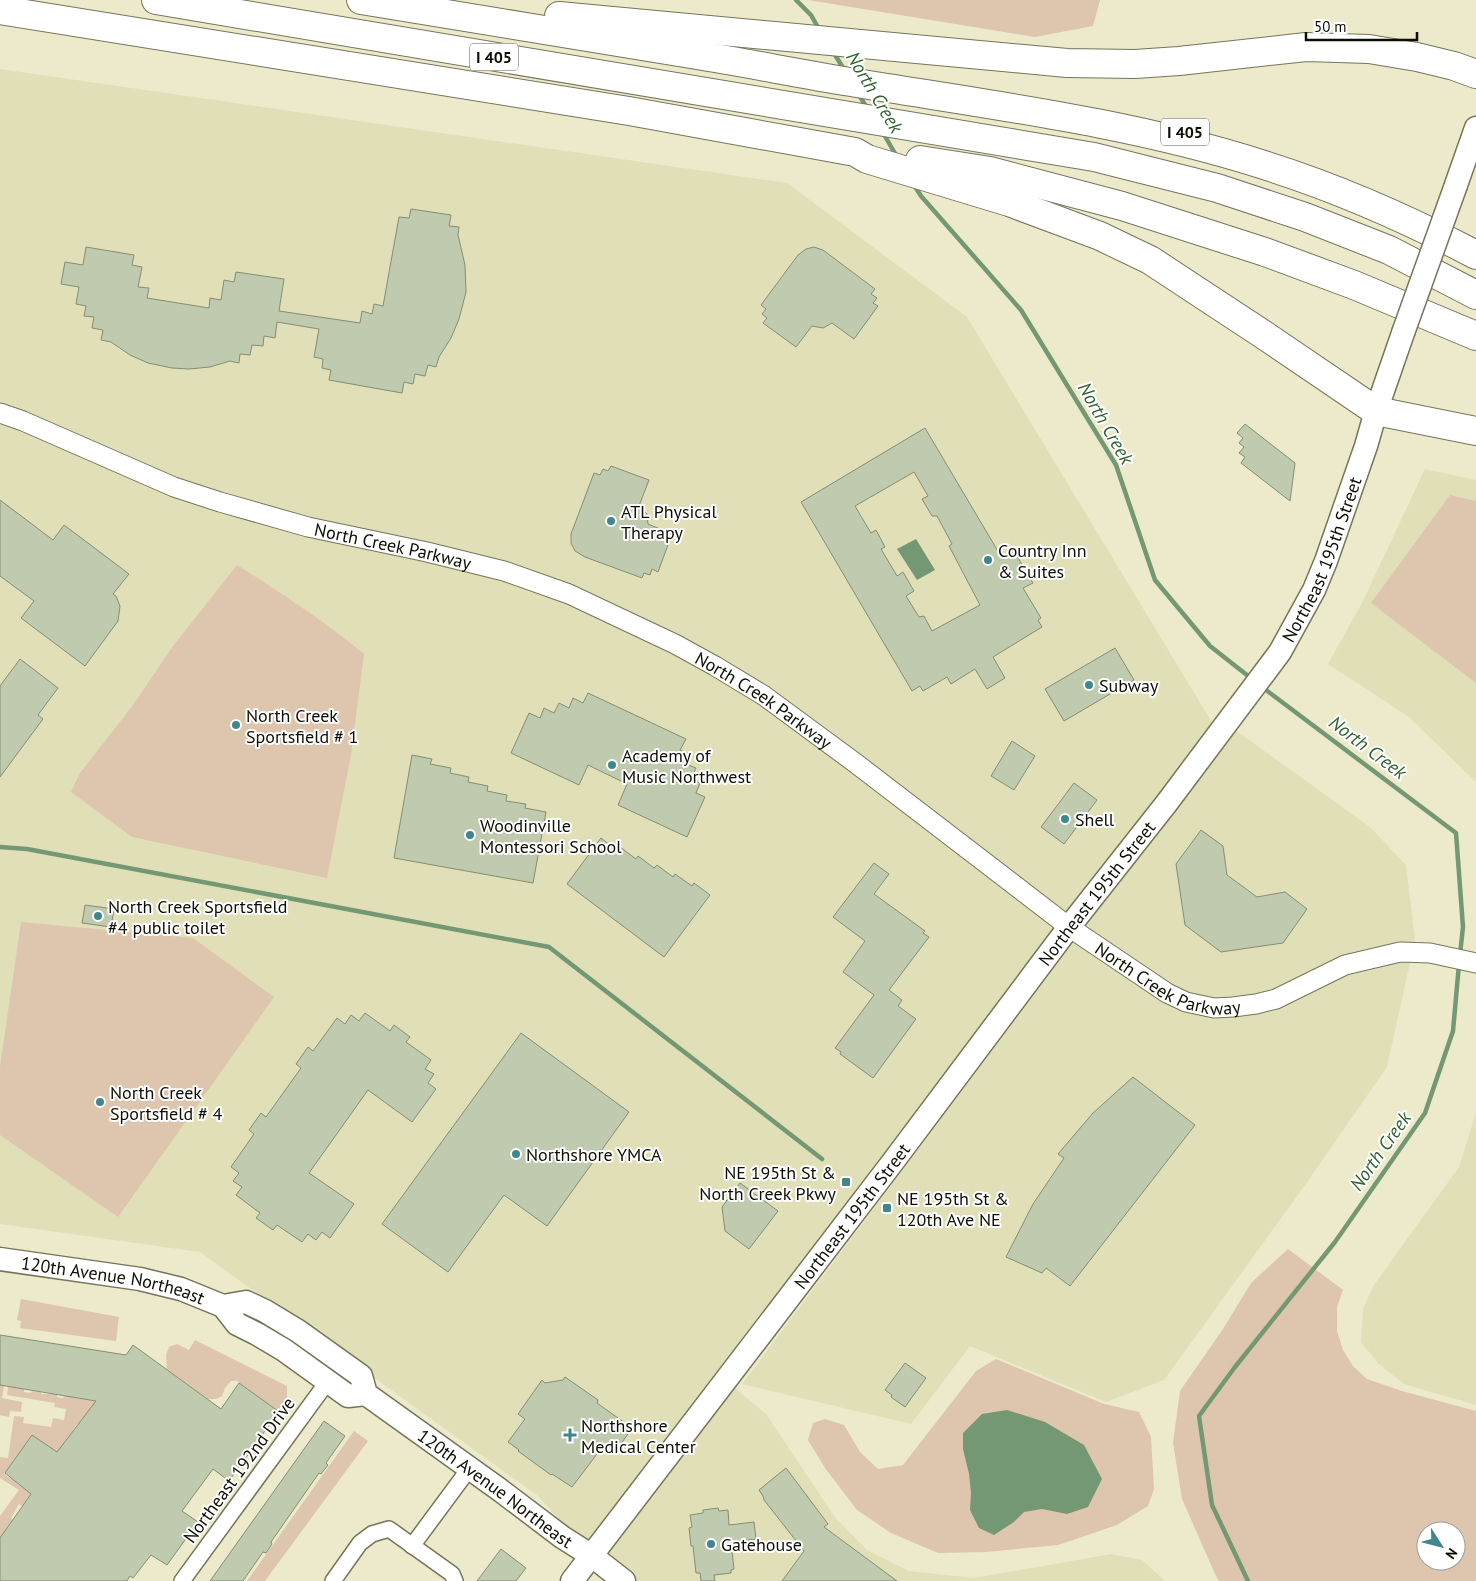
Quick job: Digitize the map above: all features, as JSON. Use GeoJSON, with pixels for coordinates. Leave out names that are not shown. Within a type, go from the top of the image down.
{"type":"FeatureCollection","features":[{"type":"Feature","properties":{"kind":"highway","name":"I 405"},"geometry":{"type":"LineString","coordinates":[[156,0],[908,120],[1094,157],[1217,188],[1305,217],[1389,250],[1476,295]]}},
{"type":"Feature","properties":{"kind":"highway","name":"I 405"},"geometry":{"type":"LineString","coordinates":[[221,0],[646,71],[805,95],[834,108]]}},
{"type":"Feature","properties":{"kind":"highway","name":"I 405"},"geometry":{"type":"LineString","coordinates":[[361,0],[1140,120],[1248,149],[1312,169],[1385,198],[1476,243]]}},
{"type":"Feature","properties":{"kind":"highway","name":"I 405"},"geometry":{"type":"LineString","coordinates":[[442,0],[807,68]]}},
{"type":"Feature","properties":{"kind":"highway"},"geometry":{"type":"LineString","coordinates":[[0,10],[629,111],[861,153],[990,171],[1122,206],[1265,252],[1354,285],[1476,336]]}},
{"type":"Feature","properties":{"kind":"highway"},"geometry":{"type":"LineString","coordinates":[[500,11],[1067,63],[1135,64],[1306,47],[1368,49],[1454,66],[1476,74]]}},
{"type":"Feature","properties":{"kind":"highway","name":"I 405"},"geometry":{"type":"LineString","coordinates":[[884,81],[1101,124],[1192,145],[1263,165],[1330,189],[1401,218],[1476,255]]}},
{"type":"Feature","properties":{"kind":"highway","name":"I 405"},"geometry":{"type":"LineString","coordinates":[[908,120],[1000,129],[1162,161],[1217,176],[1296,200],[1357,224],[1400,242],[1476,280]]}},
{"type":"Feature","properties":{"kind":"highway"},"geometry":{"type":"LineString","coordinates":[[861,153],[1009,202],[1100,236],[1150,260],[1376,411],[1476,431]]}},
{"type":"Feature","properties":{"kind":"main road","name":"Northeast 195th Street"},"geometry":{"type":"LineString","coordinates":[[572,1581],[1280,652],[1314,590],[1326,561],[1403,333],[1476,128]]}},
{"type":"Feature","properties":{"kind":"main road","name":"120th Avenue Northeast"},"geometry":{"type":"LineString","coordinates":[[0,1259],[140,1279],[181,1289],[223,1306],[237,1324],[284,1350],[348,1396],[366,1394]]}},
{"type":"Feature","properties":{"kind":"main road","name":"120th Avenue Northeast"},"geometry":{"type":"LineString","coordinates":[[223,1306],[246,1302],[298,1331],[361,1376],[366,1394],[624,1581]]}},
{"type":"Feature","properties":{"kind":"street","name":"North Creek Parkway"},"geometry":{"type":"LineString","coordinates":[[0,413],[23,421],[174,487],[308,527],[427,552],[504,571],[569,594],[626,620],[715,666],[763,696],[858,765],[1069,927],[1166,993],[1186,1002],[1214,1008],[1233,1007],[1276,999],[1345,965],[1400,952],[1430,953],[1476,963]]}},
{"type":"Feature","properties":{"kind":"street","name":"Northeast 192nd Drive"},"geometry":{"type":"LineString","coordinates":[[182,1581],[328,1381]]}},
{"type":"Feature","properties":{"kind":"street"},"geometry":{"type":"LineString","coordinates":[[412,1546],[469,1468]]}},
{"type":"Feature","properties":{"kind":"street"},"geometry":{"type":"LineString","coordinates":[[333,1581],[360,1543],[372,1534],[389,1529],[452,1574],[455,1581]]}},
{"type":"Feature","properties":{"kind":"shaded area"},"geometry":{"type":"Polygon","coordinates":[[[808,0],[1100,0],[1093,26],[1035,37],[808,0]]]}},
{"type":"Feature","properties":{"kind":"shaded area"},"geometry":{"type":"Polygon","coordinates":[[[0,69],[787,183],[967,317],[1219,734],[725,1380],[766,1414],[834,1516],[867,1550],[909,1571],[974,1578],[1111,1554],[1142,1560],[1165,1581],[626,1581],[592,1556],[538,1496],[200,1252],[0,1224],[0,69]]]}},
{"type":"Feature","properties":{"kind":"shaded area"},"geometry":{"type":"Polygon","coordinates":[[[1425,469],[1476,480],[1476,782],[1409,717],[1328,664],[1362,603],[1425,469]]]}},
{"type":"Feature","properties":{"kind":"shaded area"},"geometry":{"type":"Polygon","coordinates":[[[1450,495],[1476,501],[1476,683],[1371,603],[1450,495]]]}},
{"type":"Feature","properties":{"kind":"shaded area"},"geometry":{"type":"Polygon","coordinates":[[[916,539],[935,570],[917,580],[897,549],[916,539]]]}},
{"type":"Feature","properties":{"kind":"shaded area","name":"North Creek Sportsfield # 1"},"geometry":{"type":"Polygon","coordinates":[[[237,565],[318,619],[364,654],[351,755],[327,878],[132,837],[71,792],[80,773],[133,705],[173,646],[237,565]]]}},
{"type":"Feature","properties":{"kind":"shaded area"},"geometry":{"type":"Polygon","coordinates":[[[1234,729],[1370,827],[1406,865],[1415,940],[1387,1067],[1303,1188],[1164,1380],[1106,1402],[970,1346],[911,1424],[742,1384],[1234,729]]]}},
{"type":"Feature","properties":{"kind":"shaded area","name":"North Creek Sportsfield # 4"},"geometry":{"type":"Polygon","coordinates":[[[21,922],[193,938],[274,997],[118,1217],[0,1135],[0,1067],[21,922]]]}},
{"type":"Feature","properties":{"kind":"shaded area"},"geometry":{"type":"Polygon","coordinates":[[[1476,1113],[1476,1405],[1404,1384],[1379,1364],[1361,1342],[1363,1309],[1374,1285],[1459,1167],[1476,1113]]]}},
{"type":"Feature","properties":{"kind":"shaded area"},"geometry":{"type":"Polygon","coordinates":[[[1288,1249],[1343,1290],[1337,1307],[1337,1331],[1343,1350],[1353,1366],[1367,1379],[1402,1391],[1476,1411],[1476,1581],[1219,1581],[1182,1499],[1173,1443],[1180,1391],[1223,1329],[1251,1283],[1288,1249]]]}},
{"type":"Feature","properties":{"kind":"shaded area"},"geometry":{"type":"Polygon","coordinates":[[[21,1299],[119,1317],[116,1341],[20,1328],[21,1321],[17,1320],[21,1299]]]}},
{"type":"Feature","properties":{"kind":"shaded area"},"geometry":{"type":"Polygon","coordinates":[[[195,1340],[287,1386],[287,1398],[278,1411],[237,1381],[231,1381],[225,1388],[222,1396],[216,1399],[208,1399],[167,1369],[166,1355],[169,1347],[177,1344],[189,1350],[195,1340]]]}},
{"type":"Feature","properties":{"kind":"shaded area"},"geometry":{"type":"Polygon","coordinates":[[[996,1359],[1104,1404],[1139,1412],[1151,1437],[1154,1489],[1148,1506],[1117,1525],[1058,1545],[986,1552],[938,1553],[891,1533],[857,1510],[825,1468],[808,1440],[813,1423],[825,1419],[844,1425],[860,1452],[878,1469],[903,1465],[976,1371],[996,1359]]]}},
{"type":"Feature","properties":{"kind":"shaded area"},"geometry":{"type":"Polygon","coordinates":[[[0,1385],[4,1386],[2,1398],[22,1402],[21,1412],[10,1411],[9,1417],[0,1415],[0,1385]]]}},
{"type":"Feature","properties":{"kind":"shaded area"},"geometry":{"type":"Polygon","coordinates":[[[8,1386],[24,1389],[24,1392],[57,1394],[57,1397],[63,1398],[64,1396],[104,1393],[90,1412],[88,1411],[81,1427],[77,1424],[65,1441],[68,1443],[63,1456],[32,1435],[4,1474],[11,1479],[14,1476],[20,1480],[18,1484],[23,1488],[32,1488],[31,1502],[27,1499],[22,1506],[19,1504],[11,1518],[13,1520],[9,1525],[11,1528],[0,1538],[0,1516],[19,1490],[0,1478],[0,1457],[8,1458],[14,1416],[24,1417],[23,1423],[51,1427],[53,1418],[64,1420],[66,1409],[54,1407],[55,1403],[7,1395],[8,1386]]]}},
{"type":"Feature","properties":{"kind":"shaded area"},"geometry":{"type":"Polygon","coordinates":[[[1007,1410],[1045,1422],[1084,1445],[1102,1479],[1088,1507],[1067,1514],[1042,1509],[1024,1512],[1014,1522],[994,1535],[979,1528],[970,1510],[971,1493],[963,1449],[963,1433],[982,1414],[1007,1410]]]}},
{"type":"Feature","properties":{"kind":"shaded area"},"geometry":{"type":"Polygon","coordinates":[[[354,1431],[368,1441],[265,1581],[247,1581],[354,1431]]]}},
{"type":"Feature","properties":{"kind":"building"},"geometry":{"type":"Polygon","coordinates":[[[411,209],[451,215],[449,226],[459,227],[458,235],[465,265],[466,292],[459,319],[451,338],[439,357],[436,367],[428,365],[425,376],[415,374],[413,384],[404,382],[402,393],[329,380],[331,370],[322,368],[323,359],[314,357],[319,329],[277,322],[275,338],[264,336],[263,346],[252,345],[250,355],[240,354],[239,363],[230,361],[210,367],[189,369],[148,363],[130,355],[111,342],[101,340],[103,330],[92,328],[94,317],[84,316],[86,306],[76,304],[79,287],[61,284],[65,262],[83,265],[86,247],[134,255],[132,265],[142,267],[138,287],[149,288],[147,298],[209,308],[210,298],[221,300],[224,280],[234,282],[236,272],[284,279],[279,311],[360,323],[362,311],[372,314],[374,304],[383,306],[399,217],[409,218],[411,209]]]}},
{"type":"Feature","properties":{"kind":"building"},"geometry":{"type":"Polygon","coordinates":[[[814,247],[823,250],[875,289],[871,294],[877,298],[873,303],[878,306],[854,339],[832,323],[823,328],[812,326],[796,347],[763,323],[767,318],[762,314],[766,309],[761,305],[798,255],[806,249],[814,247]]]}},
{"type":"Feature","properties":{"kind":"building"},"geometry":{"type":"Polygon","coordinates":[[[1245,424],[1295,463],[1290,501],[1241,463],[1245,457],[1239,453],[1244,447],[1239,443],[1243,438],[1237,433],[1245,424]]]}},
{"type":"Feature","properties":{"kind":"building","name":"Country Inn & Suites"},"geometry":{"type":"Polygon","coordinates":[[[925,428],[1002,558],[1014,551],[1033,583],[1023,588],[1041,618],[1038,620],[1042,627],[993,657],[1005,678],[987,689],[975,669],[951,684],[947,677],[923,691],[920,686],[912,691],[801,502],[925,428]],[[914,472],[855,506],[871,533],[876,530],[885,547],[881,549],[897,576],[903,572],[914,591],[906,596],[919,617],[924,616],[932,631],[980,605],[949,546],[952,544],[937,516],[932,516],[922,499],[928,496],[914,472]]]}},
{"type":"Feature","properties":{"kind":"building","name":"ATL Physical Therapy"},"geometry":{"type":"Polygon","coordinates":[[[611,466],[649,480],[639,506],[647,514],[648,524],[672,534],[658,572],[652,569],[650,575],[644,573],[642,578],[585,557],[575,551],[571,543],[571,534],[594,473],[600,475],[603,469],[608,471],[611,466]]]}},
{"type":"Feature","properties":{"kind":"building"},"geometry":{"type":"Polygon","coordinates":[[[0,500],[53,540],[64,525],[129,574],[113,594],[116,596],[120,606],[118,621],[85,666],[21,618],[34,601],[0,576],[0,500]]]}},
{"type":"Feature","properties":{"kind":"building","name":"Subway"},"geometry":{"type":"Polygon","coordinates":[[[1115,648],[1134,680],[1064,721],[1045,689],[1115,648]]]}},
{"type":"Feature","properties":{"kind":"building"},"geometry":{"type":"Polygon","coordinates":[[[20,659],[58,688],[38,715],[43,719],[0,777],[0,686],[20,659]]]}},
{"type":"Feature","properties":{"kind":"building","name":"Academy of Music Northwest"},"geometry":{"type":"Polygon","coordinates":[[[588,693],[686,739],[680,750],[690,754],[686,764],[696,768],[691,779],[700,783],[696,793],[705,797],[687,837],[618,805],[627,784],[588,765],[579,785],[511,753],[529,713],[540,718],[544,708],[554,713],[559,703],[569,708],[573,698],[583,703],[588,693]]]}},
{"type":"Feature","properties":{"kind":"building"},"geometry":{"type":"Polygon","coordinates":[[[1012,741],[1035,756],[1014,790],[991,776],[1012,741]]]}},
{"type":"Feature","properties":{"kind":"building","name":"Woodinville Montessori School"},"geometry":{"type":"Polygon","coordinates":[[[412,755],[432,759],[430,764],[451,768],[450,773],[469,777],[468,782],[488,786],[487,791],[507,795],[506,801],[526,804],[525,808],[546,812],[533,883],[394,858],[412,755]]]}},
{"type":"Feature","properties":{"kind":"building","name":"Shell"},"geometry":{"type":"Polygon","coordinates":[[[1074,783],[1097,800],[1064,844],[1041,827],[1074,783]]]}},
{"type":"Feature","properties":{"kind":"building"},"geometry":{"type":"Polygon","coordinates":[[[1201,830],[1223,846],[1227,875],[1257,897],[1285,892],[1307,909],[1283,943],[1221,952],[1185,925],[1176,864],[1201,830]]]}},
{"type":"Feature","properties":{"kind":"building"},"geometry":{"type":"Polygon","coordinates":[[[601,838],[617,851],[620,847],[636,859],[638,856],[654,868],[657,865],[673,877],[675,874],[692,886],[694,883],[710,895],[664,957],[567,884],[601,838]]]}},
{"type":"Feature","properties":{"kind":"building"},"geometry":{"type":"Polygon","coordinates":[[[874,863],[889,874],[874,894],[925,931],[923,933],[929,937],[889,990],[902,1000],[898,1006],[916,1019],[873,1078],[840,1054],[841,1052],[835,1048],[874,995],[843,972],[865,941],[833,917],[874,863]]]}},
{"type":"Feature","properties":{"kind":"building","name":"North Creek Sportsfield #4 public toilet"},"geometry":{"type":"Polygon","coordinates":[[[85,905],[114,909],[111,927],[82,923],[85,905]]]}},
{"type":"Feature","properties":{"kind":"building"},"geometry":{"type":"Polygon","coordinates":[[[365,1013],[390,1031],[394,1025],[410,1037],[406,1042],[431,1060],[425,1069],[434,1074],[428,1083],[436,1089],[412,1122],[368,1090],[309,1173],[354,1204],[330,1238],[322,1232],[316,1240],[308,1234],[302,1242],[277,1225],[273,1230],[256,1218],[260,1213],[236,1195],[242,1187],[233,1181],[239,1173],[231,1167],[254,1134],[249,1130],[261,1113],[266,1117],[301,1068],[296,1064],[308,1047],[313,1051],[337,1018],[345,1024],[351,1015],[359,1021],[365,1013]]]}},
{"type":"Feature","properties":{"kind":"building","name":"Northshore YMCA"},"geometry":{"type":"Polygon","coordinates":[[[521,1033],[629,1112],[547,1226],[504,1195],[448,1272],[382,1224],[521,1033]]]}},
{"type":"Feature","properties":{"kind":"building"},"geometry":{"type":"Polygon","coordinates":[[[1133,1077],[1195,1125],[1070,1286],[1046,1268],[1042,1273],[1006,1257],[1033,1204],[1064,1158],[1058,1154],[1093,1113],[1133,1077]]]}},
{"type":"Feature","properties":{"kind":"building"},"geometry":{"type":"Polygon","coordinates":[[[740,1183],[778,1211],[749,1249],[725,1231],[722,1207],[740,1183]]]}},
{"type":"Feature","properties":{"kind":"building"},"geometry":{"type":"Polygon","coordinates":[[[0,1335],[126,1355],[133,1345],[221,1409],[239,1383],[278,1411],[229,1481],[213,1469],[182,1511],[198,1522],[167,1565],[151,1555],[133,1578],[130,1576],[127,1581],[0,1581],[0,1538],[31,1494],[5,1473],[32,1435],[57,1452],[96,1401],[0,1385],[0,1335]]]}},
{"type":"Feature","properties":{"kind":"building"},"geometry":{"type":"Polygon","coordinates":[[[905,1363],[926,1378],[905,1407],[885,1390],[905,1363]]]}},
{"type":"Feature","properties":{"kind":"building","name":"Northshore Medical Center"},"geometry":{"type":"Polygon","coordinates":[[[565,1377],[598,1400],[597,1403],[632,1428],[614,1454],[603,1446],[572,1487],[551,1475],[508,1442],[525,1419],[518,1414],[542,1380],[545,1383],[563,1380],[565,1377]]]}},
{"type":"Feature","properties":{"kind":"building"},"geometry":{"type":"Polygon","coordinates":[[[324,1421],[345,1436],[326,1463],[328,1465],[321,1474],[319,1473],[271,1542],[272,1544],[266,1553],[263,1552],[243,1581],[210,1581],[324,1421]]]}},
{"type":"Feature","properties":{"kind":"building"},"geometry":{"type":"Polygon","coordinates":[[[786,1468],[828,1524],[824,1527],[897,1581],[782,1581],[804,1551],[764,1500],[759,1490],[786,1468]]]}},
{"type":"Feature","properties":{"kind":"building","name":"Gatehouse"},"geometry":{"type":"Polygon","coordinates":[[[718,1508],[719,1511],[728,1510],[729,1525],[754,1522],[756,1539],[731,1542],[734,1569],[731,1570],[731,1573],[714,1575],[715,1581],[701,1581],[700,1573],[696,1573],[693,1546],[691,1546],[689,1528],[692,1527],[690,1515],[703,1513],[703,1510],[718,1508]]]}},
{"type":"Feature","properties":{"kind":"building"},"geometry":{"type":"Polygon","coordinates":[[[501,1549],[526,1568],[516,1581],[477,1581],[501,1549]]]}},
{"type":"Feature","properties":{"kind":"waterway","name":"North Creek"},"geometry":{"type":"LineString","coordinates":[[796,0],[811,15],[820,31]]}},
{"type":"Feature","properties":{"kind":"waterway","name":"North Creek"},"geometry":{"type":"LineString","coordinates":[[832,50],[845,71]]}},
{"type":"Feature","properties":{"kind":"waterway","name":"North Creek"},"geometry":{"type":"LineString","coordinates":[[858,93],[868,110]]}},
{"type":"Feature","properties":{"kind":"waterway","name":"North Creek"},"geometry":{"type":"LineString","coordinates":[[882,131],[897,157]]}},
{"type":"Feature","properties":{"kind":"waterway","name":"North Creek"},"geometry":{"type":"LineString","coordinates":[[914,185],[921,196],[1021,310],[1116,465],[1155,580],[1210,646],[1252,679]]}},
{"type":"Feature","properties":{"kind":"waterway","name":"North Creek"},"geometry":{"type":"LineString","coordinates":[[1262,687],[1456,833],[1463,927],[1460,954]]}},
{"type":"Feature","properties":{"kind":"waterway"},"geometry":{"type":"LineString","coordinates":[[0,847],[27,849],[549,947],[822,1159]]}},
{"type":"Feature","properties":{"kind":"waterway","name":"North Creek"},"geometry":{"type":"LineString","coordinates":[[1248,1581],[1212,1505],[1199,1416],[1235,1367],[1335,1242],[1425,1113],[1453,1031],[1459,964]]}},
{"type":"Feature","properties":{"kind":"place","name":"ATL Physical Therapy"},"geometry":{"type":"Point","coordinates":[611,521]}},
{"type":"Feature","properties":{"kind":"place","name":"Country Inn & Suites"},"geometry":{"type":"Point","coordinates":[988,560]}},
{"type":"Feature","properties":{"kind":"place","name":"Subway"},"geometry":{"type":"Point","coordinates":[1089,685]}},
{"type":"Feature","properties":{"kind":"place","name":"North Creek Sportsfield # 1"},"geometry":{"type":"Point","coordinates":[236,725]}},
{"type":"Feature","properties":{"kind":"place","name":"Academy of Music Northwest"},"geometry":{"type":"Point","coordinates":[612,765]}},
{"type":"Feature","properties":{"kind":"place","name":"Shell"},"geometry":{"type":"Point","coordinates":[1065,819]}},
{"type":"Feature","properties":{"kind":"place","name":"Woodinville Montessori School"},"geometry":{"type":"Point","coordinates":[470,835]}},
{"type":"Feature","properties":{"kind":"place","name":"North Creek Sportsfield #4 public toilet"},"geometry":{"type":"Point","coordinates":[98,916]}},
{"type":"Feature","properties":{"kind":"place","name":"North Creek Sportsfield # 4"},"geometry":{"type":"Point","coordinates":[100,1102]}},
{"type":"Feature","properties":{"kind":"place","name":"Northshore YMCA"},"geometry":{"type":"Point","coordinates":[516,1154]}},
{"type":"Feature","properties":{"kind":"place","name":"NE 195th St & North Creek Pkwy"},"geometry":{"type":"Point","coordinates":[846,1182]}},
{"type":"Feature","properties":{"kind":"place","name":"NE 195th St & 120th Ave NE"},"geometry":{"type":"Point","coordinates":[887,1208]}},
{"type":"Feature","properties":{"kind":"place","name":"Northshore Medical Center"},"geometry":{"type":"Point","coordinates":[570,1435]}},
{"type":"Feature","properties":{"kind":"place","name":"Gatehouse"},"geometry":{"type":"Point","coordinates":[711,1544]}}]}
